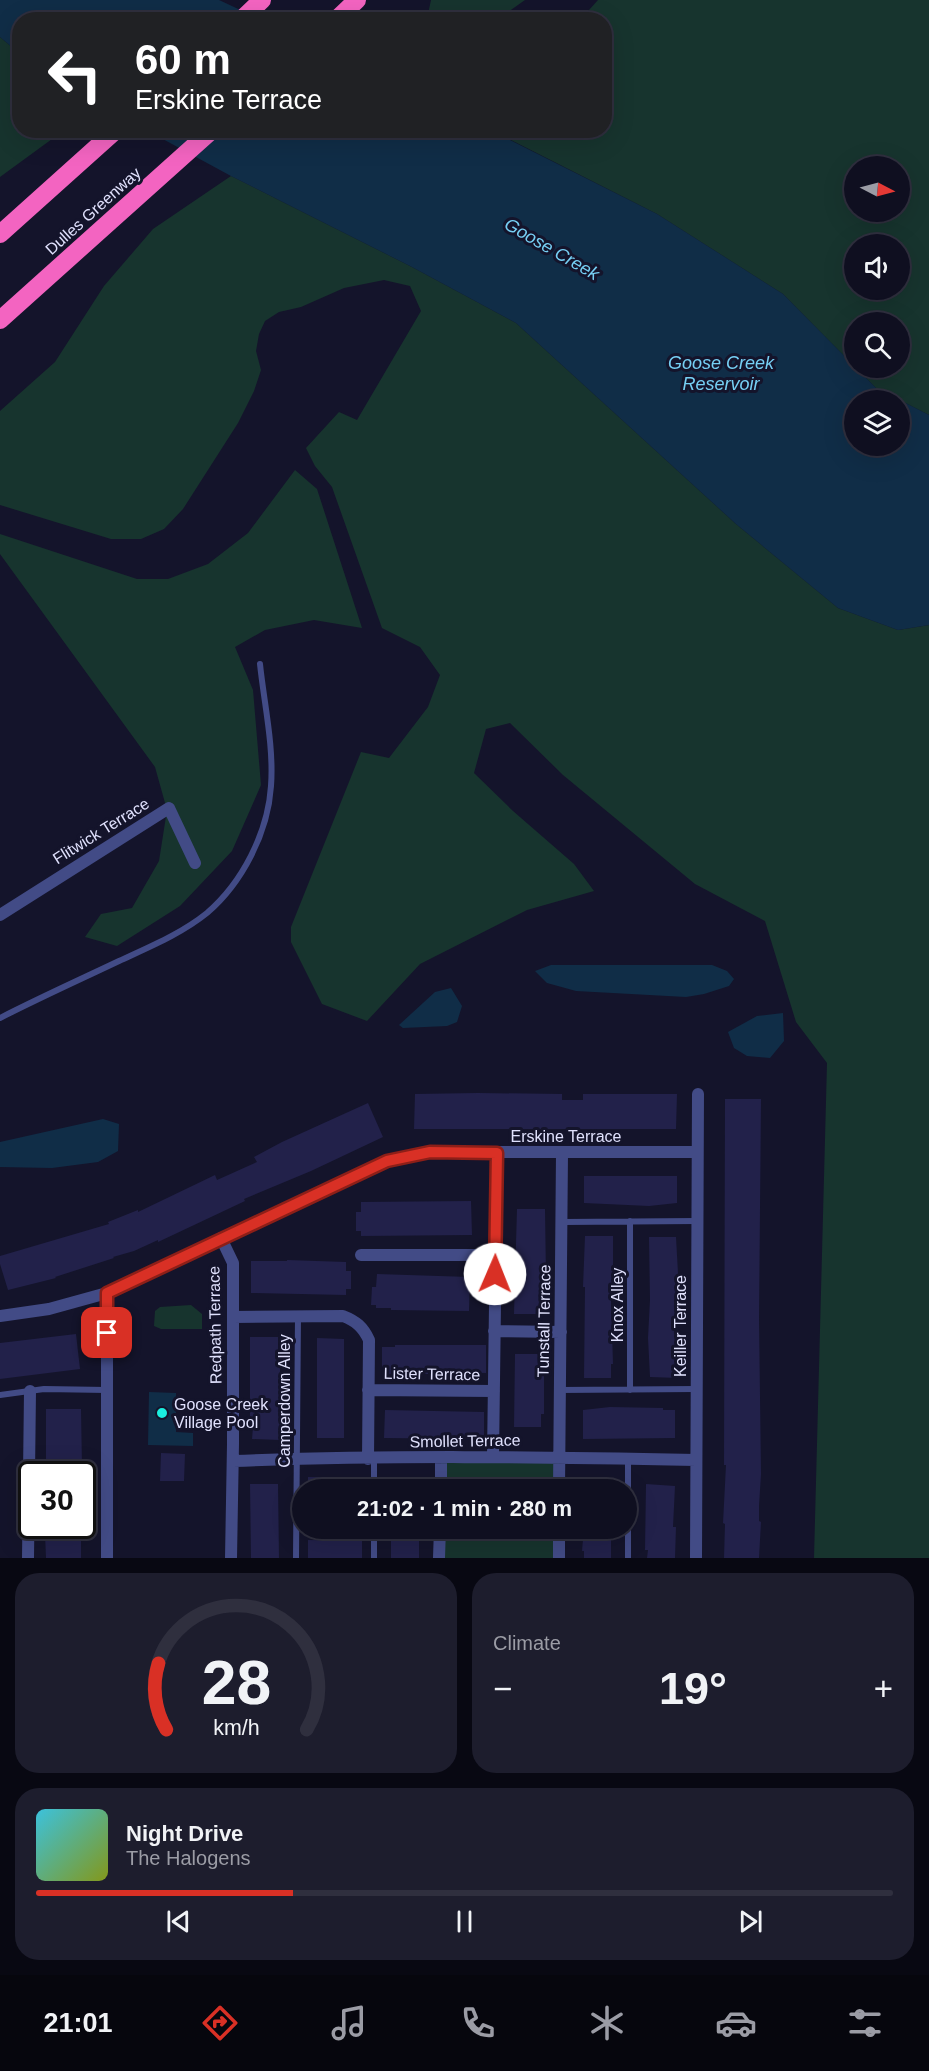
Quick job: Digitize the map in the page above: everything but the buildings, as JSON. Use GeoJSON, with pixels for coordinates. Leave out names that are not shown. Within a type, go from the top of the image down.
{"type":"FeatureCollection","features":[{"type":"Feature","properties":{"kind":"highway"},"geometry":{"type":"LineString","coordinates":[[249,12],[262,0]]}},
{"type":"Feature","properties":{"kind":"highway"},"geometry":{"type":"LineString","coordinates":[[344,12],[357,0]]}},
{"type":"Feature","properties":{"kind":"highway"},"geometry":{"type":"LineString","coordinates":[[0,234],[107,138]]}},
{"type":"Feature","properties":{"kind":"highway","name":"Dulles Greenway"},"geometry":{"type":"LineString","coordinates":[[0,320],[203,138]]}},
{"type":"Feature","properties":{"kind":"street","name":"Flitwick Terrace"},"geometry":{"type":"LineString","coordinates":[[0,915],[169,808],[195,863]]}},
{"type":"Feature","properties":{"kind":"street","name":"Keiller Terrace"},"geometry":{"type":"LineString","coordinates":[[696,1558],[698,1094]]}},
{"type":"Feature","properties":{"kind":"street","name":"Erskine Terrace"},"geometry":{"type":"LineString","coordinates":[[0,1316],[49,1309],[107,1293],[387,1161],[430,1152],[697,1152]]}},
{"type":"Feature","properties":{"kind":"street"},"geometry":{"type":"LineString","coordinates":[[494,1457],[497,1153]]}},
{"type":"Feature","properties":{"kind":"street","name":"Tunstall Terrace"},"geometry":{"type":"LineString","coordinates":[[559,1479],[562,1153]]}},
{"type":"Feature","properties":{"kind":"street","name":"Redpath Terrace"},"geometry":{"type":"LineString","coordinates":[[222,1238],[233,1263],[231,1558]]}},
{"type":"Feature","properties":{"kind":"street"},"geometry":{"type":"LineString","coordinates":[[361,1255],[496,1255]]}},
{"type":"Feature","properties":{"kind":"street"},"geometry":{"type":"LineString","coordinates":[[107,1293],[107,1558]]}},
{"type":"Feature","properties":{"kind":"street"},"geometry":{"type":"LineString","coordinates":[[233,1317],[343,1316],[353,1320],[363,1329],[369,1340],[368,1390],[371,1459]]}},
{"type":"Feature","properties":{"kind":"street"},"geometry":{"type":"LineString","coordinates":[[494,1331],[561,1332]]}},
{"type":"Feature","properties":{"kind":"street","name":"Lister Terrace"},"geometry":{"type":"LineString","coordinates":[[368,1390],[494,1391]]}},
{"type":"Feature","properties":{"kind":"street"},"geometry":{"type":"LineString","coordinates":[[28,1558],[30,1391]]}},
{"type":"Feature","properties":{"kind":"street","name":"Smollet Terrace"},"geometry":{"type":"LineString","coordinates":[[233,1461],[297,1458],[494,1457],[696,1460]]}},
{"type":"Feature","properties":{"kind":"street"},"geometry":{"type":"LineString","coordinates":[[441,1458],[441,1479]]}},
{"type":"Feature","properties":{"kind":"street"},"geometry":{"type":"LineString","coordinates":[[439,1558],[440,1539]]}},
{"type":"Feature","properties":{"kind":"street"},"geometry":{"type":"LineString","coordinates":[[559,1539],[559,1558]]}},
{"type":"Feature","properties":{"kind":"lane"},"geometry":{"type":"LineString","coordinates":[[0,1018],[167,939],[206,913],[228,892],[245,865],[262,830],[271,786],[270,749],[260,664]]}},
{"type":"Feature","properties":{"kind":"lane","name":"Knox Alley"},"geometry":{"type":"LineString","coordinates":[[630,1221],[630,1390]]}},
{"type":"Feature","properties":{"kind":"lane"},"geometry":{"type":"LineString","coordinates":[[563,1222],[697,1221]]}},
{"type":"Feature","properties":{"kind":"lane","name":"Camperdown Alley"},"geometry":{"type":"LineString","coordinates":[[298,1316],[298,1479]]}},
{"type":"Feature","properties":{"kind":"lane"},"geometry":{"type":"LineString","coordinates":[[0,1395],[44,1389],[107,1390]]}},
{"type":"Feature","properties":{"kind":"lane"},"geometry":{"type":"LineString","coordinates":[[559,1390],[696,1389]]}},
{"type":"Feature","properties":{"kind":"lane"},"geometry":{"type":"LineString","coordinates":[[627,1558],[628,1458]]}},
{"type":"Feature","properties":{"kind":"lane"},"geometry":{"type":"LineString","coordinates":[[371,1459],[373,1479]]}},
{"type":"Feature","properties":{"kind":"lane","name":"Camperdown Alley"},"geometry":{"type":"LineString","coordinates":[[296,1558],[298,1539]]}},
{"type":"Feature","properties":{"kind":"lane"},"geometry":{"type":"LineString","coordinates":[[374,1539],[374,1558]]}},
{"type":"Feature","properties":{"kind":"green space"},"geometry":{"type":"Polygon","coordinates":[[[431,0],[525,0],[508,12],[428,12],[431,0]]]}},
{"type":"Feature","properties":{"kind":"green space"},"geometry":{"type":"Polygon","coordinates":[[[598,0],[929,0],[929,415],[910,405],[910,390],[880,390],[866,378],[910,378],[910,312],[844,312],[844,356],[783,294],[657,214],[507,138],[612,138],[612,12],[587,12],[598,0]]]}},
{"type":"Feature","properties":{"kind":"green space"},"geometry":{"type":"Polygon","coordinates":[[[0,37],[12,47],[12,138],[53,138],[0,177],[0,37]]]}},
{"type":"Feature","properties":{"kind":"green space"},"geometry":{"type":"Polygon","coordinates":[[[231,176],[412,267],[516,323],[736,524],[838,608],[898,630],[929,625],[929,1558],[814,1558],[827,1063],[796,1022],[765,921],[695,884],[563,775],[510,723],[486,729],[474,773],[513,811],[574,864],[594,891],[527,910],[420,964],[367,1021],[322,1004],[291,942],[291,927],[361,752],[389,758],[428,707],[440,675],[420,647],[382,628],[332,487],[315,466],[306,448],[339,412],[357,420],[421,311],[410,286],[384,280],[344,288],[301,307],[279,312],[265,321],[259,334],[256,351],[261,370],[254,391],[238,423],[183,509],[164,529],[141,539],[111,539],[0,505],[0,411],[55,362],[104,286],[153,229],[231,176]]]}},
{"type":"Feature","properties":{"kind":"green space"},"geometry":{"type":"Polygon","coordinates":[[[295,470],[317,489],[362,628],[314,620],[265,630],[235,647],[253,690],[261,785],[232,851],[180,906],[117,946],[85,937],[101,914],[132,908],[159,861],[167,810],[155,767],[0,554],[0,534],[137,579],[168,579],[208,564],[248,533],[295,470]]]}},
{"type":"Feature","properties":{"kind":"green space"},"geometry":{"type":"Polygon","coordinates":[[[191,1305],[202,1314],[202,1329],[161,1329],[154,1326],[155,1311],[160,1307],[191,1305]]]}},
{"type":"Feature","properties":{"kind":"green space"},"geometry":{"type":"Polygon","coordinates":[[[559,1457],[559,1479],[441,1479],[441,1458],[559,1457]]]}},
{"type":"Feature","properties":{"kind":"green space"},"geometry":{"type":"Polygon","coordinates":[[[440,1539],[559,1539],[559,1558],[439,1558],[440,1539]]]}},
{"type":"Feature","properties":{"kind":"water"},"geometry":{"type":"Polygon","coordinates":[[[0,0],[219,0],[245,12],[12,12],[12,47],[0,37],[0,0]]]}},
{"type":"Feature","properties":{"kind":"water","name":"Goose Creek Reservoir"},"geometry":{"type":"Polygon","coordinates":[[[161,138],[506,138],[657,214],[783,294],[844,356],[844,378],[866,378],[880,390],[844,390],[844,456],[910,456],[910,405],[929,415],[929,625],[898,630],[838,608],[736,524],[516,323],[161,138]]]}},
{"type":"Feature","properties":{"kind":"water"},"geometry":{"type":"Polygon","coordinates":[[[551,965],[712,965],[727,971],[734,979],[729,986],[686,997],[576,991],[547,983],[535,971],[551,965]]]}},
{"type":"Feature","properties":{"kind":"water"},"geometry":{"type":"Polygon","coordinates":[[[451,988],[462,1006],[457,1022],[447,1026],[403,1028],[399,1025],[435,992],[451,988]]]}},
{"type":"Feature","properties":{"kind":"water"},"geometry":{"type":"Polygon","coordinates":[[[783,1013],[784,1041],[770,1058],[747,1056],[734,1048],[728,1032],[757,1016],[783,1013]]]}},
{"type":"Feature","properties":{"kind":"water"},"geometry":{"type":"Polygon","coordinates":[[[103,1119],[119,1124],[118,1151],[98,1162],[52,1168],[0,1167],[0,1142],[103,1119]]]}},
{"type":"Feature","properties":{"kind":"water","name":"Goose Creek Village Pool"},"geometry":{"type":"Polygon","coordinates":[[[149,1392],[176,1393],[176,1432],[193,1433],[193,1446],[148,1445],[149,1392]]]}},
{"type":"Feature","properties":{"kind":"place","name":"Goose Creek Village Pool"},"geometry":{"type":"Point","coordinates":[162,1413]}},
{"type":"Feature","properties":{"kind":"route"},"geometry":{"type":"LineString","coordinates":[[107,1333],[107,1293],[387,1161],[430,1152],[497,1153],[495,1274]]}},
{"type":"Feature","properties":{"kind":"water label","name":"Goose Creek"},"geometry":{"type":"Point","coordinates":[552,249]}}]}
